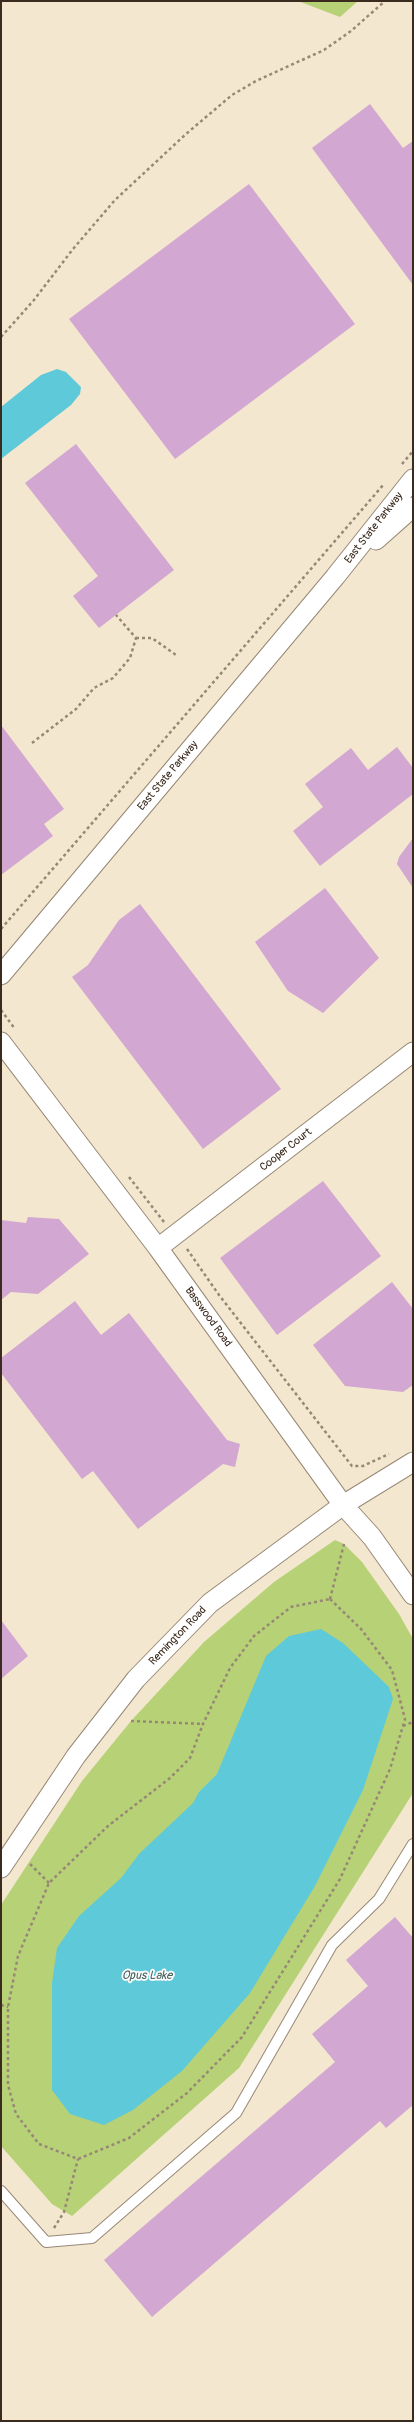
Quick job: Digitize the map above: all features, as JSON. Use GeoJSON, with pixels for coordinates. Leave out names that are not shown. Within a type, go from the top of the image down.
{"type":"FeatureCollection","features":[{"type":"Feature","properties":{"kind":"street","name":"East State Parkway"},"geometry":{"type":"LineString","coordinates":[[1,975],[335,577],[413,479]]}},
{"type":"Feature","properties":{"kind":"street","name":"East State Parkway"},"geometry":{"type":"LineString","coordinates":[[335,577],[413,507]]}},
{"type":"Feature","properties":{"kind":"street","name":"Basswood Road"},"geometry":{"type":"LineString","coordinates":[[1,1042],[158,1248],[343,1505],[372,1537],[413,1595]]}},
{"type":"Feature","properties":{"kind":"street","name":"Cooper Court"},"geometry":{"type":"LineString","coordinates":[[158,1248],[413,1052]]}},
{"type":"Feature","properties":{"kind":"street","name":"Remington Road"},"geometry":{"type":"LineString","coordinates":[[1,1868],[76,1756],[136,1679],[210,1603],[343,1505],[413,1462]]}},
{"type":"Feature","properties":{"kind":"lane"},"geometry":{"type":"LineString","coordinates":[[1,2191],[46,2242],[92,2238],[236,2114],[332,1945],[379,1899],[413,1844]]}},
{"type":"Feature","properties":{"kind":"path"},"geometry":{"type":"LineString","coordinates":[[1,338],[115,200],[186,134],[238,92],[256,81],[324,50],[351,31],[386,1]]}},
{"type":"Feature","properties":{"kind":"path"},"geometry":{"type":"LineString","coordinates":[[397,469],[413,451]]}},
{"type":"Feature","properties":{"kind":"path"},"geometry":{"type":"LineString","coordinates":[[1,929],[387,481]]}},
{"type":"Feature","properties":{"kind":"path"},"geometry":{"type":"LineString","coordinates":[[116,615],[136,638],[152,638],[176,655]]}},
{"type":"Feature","properties":{"kind":"path"},"geometry":{"type":"LineString","coordinates":[[32,743],[76,709],[94,688],[113,678],[120,672],[130,658],[136,638]]}},
{"type":"Feature","properties":{"kind":"path"},"geometry":{"type":"LineString","coordinates":[[1,1010],[3,1014],[1,1016]]}},
{"type":"Feature","properties":{"kind":"path"},"geometry":{"type":"LineString","coordinates":[[352,1466],[363,1466],[396,1451]]}},
{"type":"Feature","properties":{"kind":"path"},"geometry":{"type":"LineString","coordinates":[[330,1599],[344,1544]]}},
{"type":"Feature","properties":{"kind":"path"},"geometry":{"type":"LineString","coordinates":[[330,1599],[361,1629],[392,1670],[405,1719],[390,1769],[340,1879],[242,2037],[187,2093],[129,2138],[78,2159],[39,2144],[16,2114],[8,2085],[8,2007],[18,1956],[49,1883],[108,1826],[170,1778],[190,1758],[203,1724],[230,1668],[254,1636],[291,1607],[330,1599]]}},
{"type":"Feature","properties":{"kind":"path"},"geometry":{"type":"LineString","coordinates":[[131,1721],[203,1724]]}},
{"type":"Feature","properties":{"kind":"path"},"geometry":{"type":"LineString","coordinates":[[402,1726],[413,1722]]}},
{"type":"Feature","properties":{"kind":"path"},"geometry":{"type":"LineString","coordinates":[[30,1864],[49,1883]]}},
{"type":"Feature","properties":{"kind":"path"},"geometry":{"type":"LineString","coordinates":[[1,2005],[8,2007]]}},
{"type":"Feature","properties":{"kind":"path"},"geometry":{"type":"LineString","coordinates":[[46,2242],[64,2212],[78,2159]]}},
{"type":"Feature","properties":{"kind":"green space"},"geometry":{"type":"Polygon","coordinates":[[[298,1],[358,1],[340,17],[298,1]]]}},
{"type":"Feature","properties":{"kind":"green space"},"geometry":{"type":"Polygon","coordinates":[[[335,1540],[344,1544],[362,1562],[399,1614],[413,1639],[413,1793],[239,2068],[72,2216],[52,2204],[1,2146],[1,1905],[82,1781],[131,1721],[204,1642],[274,1582],[335,1540]]]}},
{"type":"Feature","properties":{"kind":"water"},"geometry":{"type":"Polygon","coordinates":[[[57,369],[66,372],[81,387],[80,394],[71,405],[1,459],[1,407],[41,375],[57,369]]]}},
{"type":"Feature","properties":{"kind":"water","name":"Opus Lake"},"geometry":{"type":"Polygon","coordinates":[[[321,1629],[343,1643],[389,1687],[393,1699],[363,1790],[315,1886],[250,1993],[182,2071],[133,2110],[104,2125],[70,2114],[52,2090],[52,1983],[57,1948],[79,1916],[121,1878],[139,1854],[193,1803],[199,1792],[217,1774],[266,1656],[289,1636],[321,1629]]]}},
{"type":"Feature","properties":{"kind":"building"},"geometry":{"type":"Polygon","coordinates":[[[370,104],[403,148],[413,141],[413,285],[312,148],[370,104]]]}},
{"type":"Feature","properties":{"kind":"building"},"geometry":{"type":"Polygon","coordinates":[[[249,184],[355,324],[175,459],[69,319],[249,184]]]}},
{"type":"Feature","properties":{"kind":"building"},"geometry":{"type":"Polygon","coordinates":[[[76,444],[174,570],[99,628],[73,596],[98,576],[25,483],[76,444]]]}},
{"type":"Feature","properties":{"kind":"building"},"geometry":{"type":"Polygon","coordinates":[[[1,725],[64,809],[44,824],[53,836],[1,875],[1,725]]]}},
{"type":"Feature","properties":{"kind":"building"},"geometry":{"type":"Polygon","coordinates":[[[397,747],[413,768],[413,794],[320,866],[293,831],[323,807],[305,784],[351,748],[368,770],[397,747]]]}},
{"type":"Feature","properties":{"kind":"building"},"geometry":{"type":"Polygon","coordinates":[[[413,838],[413,888],[397,864],[399,857],[413,838]]]}},
{"type":"Feature","properties":{"kind":"building"},"geometry":{"type":"Polygon","coordinates":[[[325,888],[379,958],[323,1013],[288,991],[255,942],[325,888]]]}},
{"type":"Feature","properties":{"kind":"building"},"geometry":{"type":"Polygon","coordinates":[[[140,904],[281,1089],[203,1149],[72,977],[88,965],[119,920],[140,904]]]}},
{"type":"Feature","properties":{"kind":"building"},"geometry":{"type":"Polygon","coordinates":[[[323,1181],[381,1256],[277,1335],[220,1258],[323,1181]]]}},
{"type":"Feature","properties":{"kind":"building"},"geometry":{"type":"Polygon","coordinates":[[[28,1217],[59,1219],[89,1254],[38,1294],[11,1292],[1,1300],[1,1220],[26,1223],[28,1217]]]}},
{"type":"Feature","properties":{"kind":"building"},"geometry":{"type":"Polygon","coordinates":[[[392,1282],[413,1309],[413,1385],[403,1392],[345,1386],[313,1345],[392,1282]]]}},
{"type":"Feature","properties":{"kind":"building"},"geometry":{"type":"Polygon","coordinates":[[[75,1301],[101,1335],[129,1313],[227,1440],[240,1444],[235,1467],[223,1464],[138,1529],[93,1471],[82,1479],[1,1373],[1,1358],[75,1301]]]}},
{"type":"Feature","properties":{"kind":"building"},"geometry":{"type":"Polygon","coordinates":[[[1,1620],[28,1656],[1,1679],[1,1620]]]}},
{"type":"Feature","properties":{"kind":"building"},"geometry":{"type":"Polygon","coordinates":[[[395,1917],[413,1938],[413,2105],[386,2128],[380,2121],[152,2317],[104,2260],[335,2062],[312,2034],[368,1986],[346,1960],[395,1917]]]}}]}
